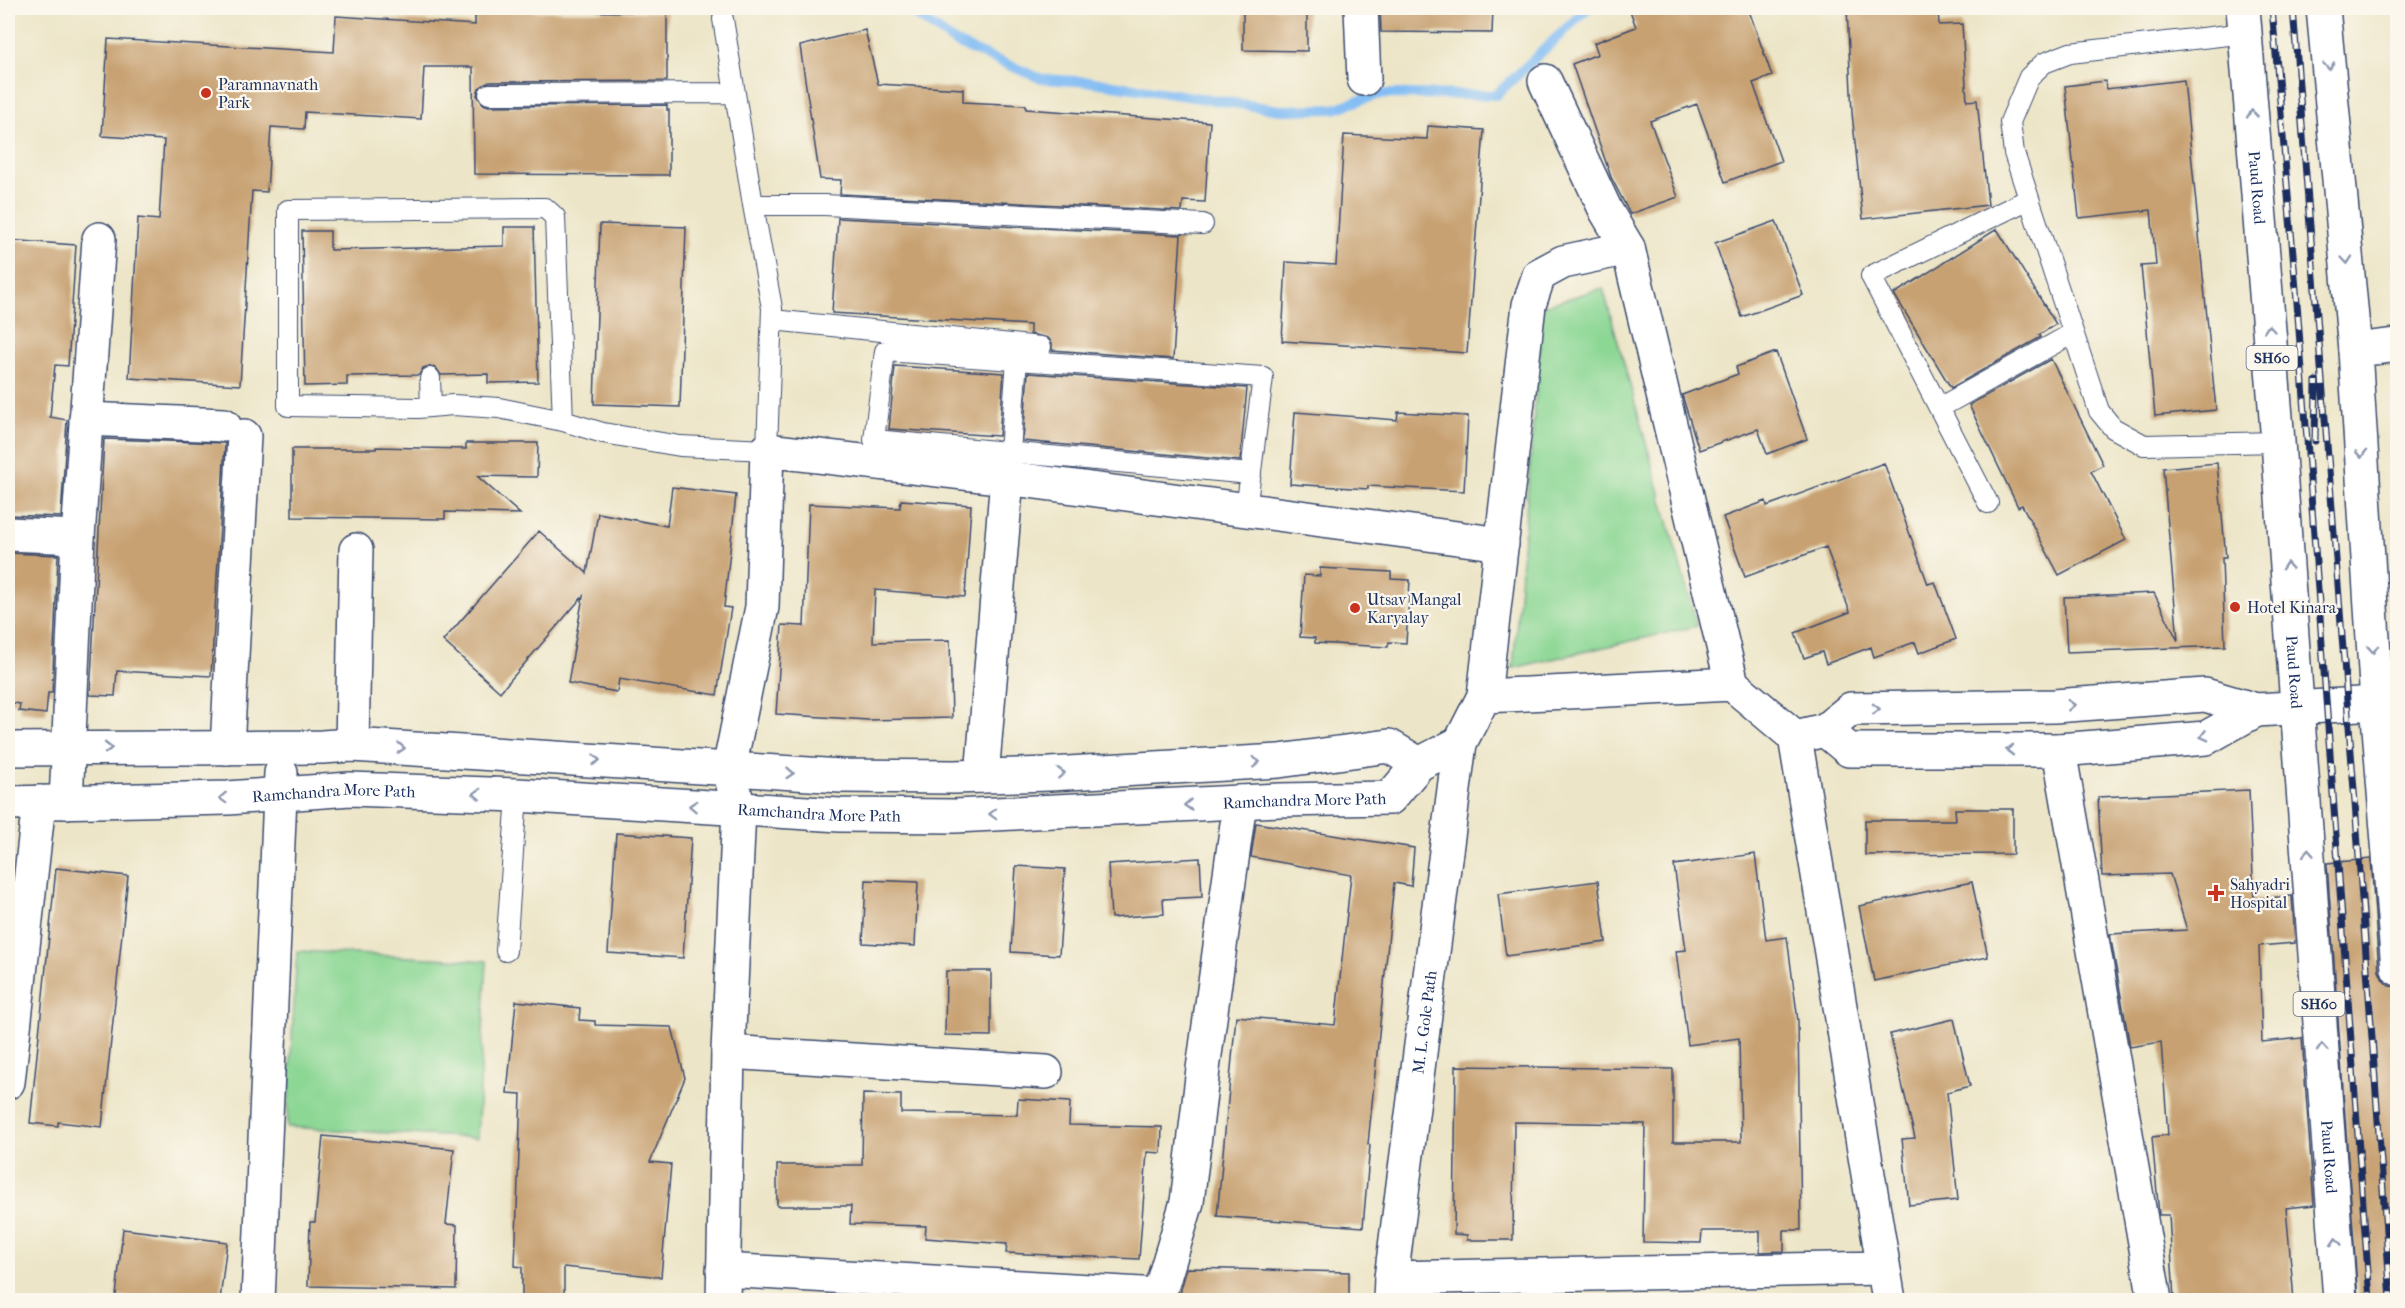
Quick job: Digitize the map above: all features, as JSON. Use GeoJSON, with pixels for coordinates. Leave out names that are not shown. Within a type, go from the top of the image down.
{"type":"FeatureCollection","features":[{"type":"Feature","properties":{"kind":"street"},"geometry":{"type":"LineString","coordinates":[[1361,8],[1364,79]]}},
{"type":"Feature","properties":{"kind":"street"},"geometry":{"type":"LineString","coordinates":[[2323,8],[2355,350],[2377,703],[2393,844],[2397,969]]}},
{"type":"Feature","properties":{"kind":"street","name":"Paud Road"},"geometry":{"type":"LineString","coordinates":[[2244,20],[2278,442],[2340,1300]]}},
{"type":"Feature","properties":{"kind":"street"},"geometry":{"type":"LineString","coordinates":[[1545,81],[1606,211],[1628,248],[1732,684]]}},
{"type":"Feature","properties":{"kind":"street"},"geometry":{"type":"LineString","coordinates":[[8,1082],[37,802],[67,749],[78,537],[99,240]]}},
{"type":"Feature","properties":{"kind":"street"},"geometry":{"type":"LineString","coordinates":[[1628,248],[1563,262],[1539,275],[1529,305],[1484,696],[1732,684],[1810,734],[1849,750],[2059,750],[2206,738],[2256,710]]}},
{"type":"Feature","properties":{"kind":"street"},"geometry":{"type":"LineString","coordinates":[[2355,350],[2397,345]]}},
{"type":"Feature","properties":{"kind":"street"},"geometry":{"type":"LineString","coordinates":[[86,419],[234,431],[227,747]]}},
{"type":"Feature","properties":{"kind":"street"},"geometry":{"type":"LineString","coordinates":[[1240,802],[1204,1058],[1188,1202],[1159,1298],[723,1286],[728,1052],[739,809],[729,769],[762,607],[768,450],[1009,465],[1246,510],[1502,544]]}},
{"type":"Feature","properties":{"kind":"street"},"geometry":{"type":"LineString","coordinates":[[982,776],[1009,465]]}},
{"type":"Feature","properties":{"kind":"street"},"geometry":{"type":"LineString","coordinates":[[8,534],[78,537]]}},
{"type":"Feature","properties":{"kind":"street"},"geometry":{"type":"LineString","coordinates":[[352,745],[356,550]]}},
{"type":"Feature","properties":{"kind":"street"},"geometry":{"type":"LineString","coordinates":[[1810,734],[1851,709],[2076,705],[2205,695],[2256,710],[2377,703]]}},
{"type":"Feature","properties":{"kind":"street","name":"M. L. Gole Path"},"geometry":{"type":"LineString","coordinates":[[1391,1289],[1460,743],[1484,696]]}},
{"type":"Feature","properties":{"kind":"street"},"geometry":{"type":"LineString","coordinates":[[1810,734],[1889,1300]]}},
{"type":"Feature","properties":{"kind":"street"},"geometry":{"type":"LineString","coordinates":[[8,749],[352,745],[842,776],[982,776],[1279,761],[1389,746],[1419,764],[1460,743]]}},
{"type":"Feature","properties":{"kind":"street"},"geometry":{"type":"LineString","coordinates":[[258,1300],[282,747]]}},
{"type":"Feature","properties":{"kind":"street"},"geometry":{"type":"LineString","coordinates":[[2059,750],[2155,1300]]}},
{"type":"Feature","properties":{"kind":"street","name":"Ramchandra More Path"},"geometry":{"type":"LineString","coordinates":[[37,802],[228,798],[350,789],[517,795],[840,815],[955,816],[1240,802],[1390,798],[1419,764]]}},
{"type":"Feature","properties":{"kind":"street"},"geometry":{"type":"LineString","coordinates":[[728,1052],[1046,1072]]}},
{"type":"Feature","properties":{"kind":"street"},"geometry":{"type":"LineString","coordinates":[[1391,1289],[1883,1268]]}},
{"type":"Feature","properties":{"kind":"lane"},"geometry":{"type":"LineString","coordinates":[[563,421],[555,217],[545,208],[288,210],[288,406],[431,407],[453,405],[499,408],[563,421],[603,433],[680,446],[768,450],[772,308],[723,19]]}},
{"type":"Feature","properties":{"kind":"lane"},"geometry":{"type":"LineString","coordinates":[[2244,20],[2070,53],[2044,63],[2029,77],[2010,122],[2014,153],[2099,411],[2114,428],[2144,445],[2278,442]]}},
{"type":"Feature","properties":{"kind":"lane"},"geometry":{"type":"LineString","coordinates":[[489,94],[735,93]]}},
{"type":"Feature","properties":{"kind":"lane"},"geometry":{"type":"LineString","coordinates":[[1988,503],[1871,276],[2029,199]]}},
{"type":"Feature","properties":{"kind":"lane"},"geometry":{"type":"LineString","coordinates":[[753,205],[824,205],[1203,224]]}},
{"type":"Feature","properties":{"kind":"lane"},"geometry":{"type":"LineString","coordinates":[[772,320],[1041,347]]}},
{"type":"Feature","properties":{"kind":"lane"},"geometry":{"type":"LineString","coordinates":[[1939,408],[2073,333]]}},
{"type":"Feature","properties":{"kind":"lane"},"geometry":{"type":"LineString","coordinates":[[1246,510],[1251,474],[1263,376],[885,351],[874,440],[1009,465],[1251,474]]}},
{"type":"Feature","properties":{"kind":"lane"},"geometry":{"type":"LineString","coordinates":[[1009,465],[1017,360]]}},
{"type":"Feature","properties":{"kind":"lane"},"geometry":{"type":"LineString","coordinates":[[430,378],[431,407]]}},
{"type":"Feature","properties":{"kind":"lane"},"geometry":{"type":"LineString","coordinates":[[506,951],[517,795]]}},
{"type":"Feature","properties":{"kind":"green space"},"geometry":{"type":"Polygon","coordinates":[[[1603,288],[1697,626],[1513,668],[1543,306],[1603,288]]]}},
{"type":"Feature","properties":{"kind":"green space"},"geometry":{"type":"Polygon","coordinates":[[[297,951],[487,961],[477,1138],[287,1127],[297,951]]]}},
{"type":"Feature","properties":{"kind":"building"},"geometry":{"type":"Polygon","coordinates":[[[1243,8],[1307,8],[1307,51],[1243,50],[1243,8]]]}},
{"type":"Feature","properties":{"kind":"building"},"geometry":{"type":"Polygon","coordinates":[[[1380,8],[1493,8],[1492,33],[1381,32],[1380,8]]]}},
{"type":"Feature","properties":{"kind":"building"},"geometry":{"type":"Polygon","coordinates":[[[1629,8],[1748,8],[1772,76],[1753,83],[1781,161],[1725,182],[1697,104],[1650,121],[1678,197],[1630,214],[1611,177],[1572,64],[1598,54],[1594,43],[1636,27],[1629,8]]]}},
{"type":"Feature","properties":{"kind":"building"},"geometry":{"type":"Polygon","coordinates":[[[1847,8],[1938,8],[1939,25],[1962,24],[1967,101],[1977,100],[1988,205],[1863,219],[1852,113],[1847,8]]]}},
{"type":"Feature","properties":{"kind":"building"},"geometry":{"type":"Polygon","coordinates":[[[475,11],[667,12],[667,81],[489,82],[479,88],[477,95],[483,104],[489,106],[667,105],[667,110],[669,110],[669,175],[474,174],[473,67],[424,67],[421,119],[305,112],[304,129],[271,127],[267,192],[252,191],[240,385],[129,378],[138,218],[159,220],[164,140],[102,136],[108,39],[334,52],[336,16],[475,25],[475,11]]]}},
{"type":"Feature","properties":{"kind":"building"},"geometry":{"type":"Polygon","coordinates":[[[865,30],[878,84],[963,89],[963,102],[1026,105],[1026,109],[1210,122],[1205,202],[1183,201],[1182,211],[840,194],[841,180],[820,179],[800,46],[865,30]]]}},
{"type":"Feature","properties":{"kind":"building"},"geometry":{"type":"Polygon","coordinates":[[[2184,80],[2216,410],[2155,416],[2141,266],[2156,265],[2151,210],[2079,218],[2065,86],[2105,81],[2106,89],[2184,80]]]}},
{"type":"Feature","properties":{"kind":"building"},"geometry":{"type":"Polygon","coordinates":[[[1428,126],[1484,130],[1467,353],[1282,341],[1286,262],[1336,265],[1344,135],[1427,139],[1428,126]]]}},
{"type":"Feature","properties":{"kind":"building"},"geometry":{"type":"Polygon","coordinates":[[[838,218],[1181,235],[1173,359],[1052,350],[1052,343],[1048,338],[1030,334],[1030,325],[832,313],[838,218]]]}},
{"type":"Feature","properties":{"kind":"building"},"geometry":{"type":"Polygon","coordinates":[[[1776,221],[1803,295],[1742,317],[1715,243],[1776,221]]]}},
{"type":"Feature","properties":{"kind":"building"},"geometry":{"type":"Polygon","coordinates":[[[600,224],[686,227],[680,407],[594,404],[600,224]]]}},
{"type":"Feature","properties":{"kind":"building"},"geometry":{"type":"Polygon","coordinates":[[[504,227],[534,227],[538,382],[488,383],[488,374],[441,375],[436,368],[430,366],[423,368],[419,375],[347,376],[347,385],[305,386],[302,231],[330,231],[330,250],[504,246],[504,227]]]}},
{"type":"Feature","properties":{"kind":"building"},"geometry":{"type":"Polygon","coordinates":[[[1997,229],[2056,324],[2039,335],[2041,337],[1951,388],[1894,294],[1997,229]]]}},
{"type":"Feature","properties":{"kind":"building"},"geometry":{"type":"Polygon","coordinates":[[[8,240],[76,245],[68,366],[55,365],[50,417],[67,420],[61,517],[8,515],[8,240]]]}},
{"type":"Feature","properties":{"kind":"building"},"geometry":{"type":"Polygon","coordinates":[[[1776,352],[1807,439],[1767,454],[1758,429],[1699,450],[1682,395],[1738,374],[1736,367],[1776,352]]]}},
{"type":"Feature","properties":{"kind":"building"},"geometry":{"type":"Polygon","coordinates":[[[2051,359],[2103,465],[2091,471],[2126,540],[2059,575],[2022,505],[2018,507],[1969,405],[2051,359]]]}},
{"type":"Feature","properties":{"kind":"building"},"geometry":{"type":"Polygon","coordinates":[[[895,366],[1004,373],[999,436],[889,429],[895,366]]]}},
{"type":"Feature","properties":{"kind":"building"},"geometry":{"type":"Polygon","coordinates":[[[1028,373],[1247,388],[1240,461],[1023,441],[1028,373]]]}},
{"type":"Feature","properties":{"kind":"building"},"geometry":{"type":"Polygon","coordinates":[[[1295,412],[1397,420],[1398,412],[1468,416],[1464,491],[1368,486],[1368,489],[1290,484],[1295,412]]]}},
{"type":"Feature","properties":{"kind":"building"},"geometry":{"type":"Polygon","coordinates":[[[104,439],[225,443],[211,676],[117,671],[115,696],[90,695],[104,439]]]}},
{"type":"Feature","properties":{"kind":"building"},"geometry":{"type":"Polygon","coordinates":[[[466,443],[538,443],[537,477],[477,476],[520,514],[445,512],[445,519],[292,517],[292,449],[376,449],[376,447],[466,449],[466,443]]]}},
{"type":"Feature","properties":{"kind":"building"},"geometry":{"type":"Polygon","coordinates":[[[1884,463],[1928,584],[1935,582],[1956,639],[1919,653],[1915,642],[1874,657],[1871,647],[1826,664],[1822,652],[1804,658],[1795,633],[1850,612],[1826,547],[1745,577],[1723,517],[1766,501],[1767,506],[1884,463]]]}},
{"type":"Feature","properties":{"kind":"building"},"geometry":{"type":"Polygon","coordinates":[[[2217,463],[2226,558],[2222,558],[2225,646],[2067,652],[2064,597],[2154,593],[2178,641],[2163,468],[2217,463]]]}},
{"type":"Feature","properties":{"kind":"building"},"geometry":{"type":"Polygon","coordinates":[[[672,487],[736,495],[724,607],[731,608],[717,695],[619,679],[617,692],[568,683],[583,596],[500,692],[443,641],[539,531],[587,573],[598,513],[667,526],[672,487]]]}},
{"type":"Feature","properties":{"kind":"building"},"geometry":{"type":"Polygon","coordinates":[[[901,500],[971,505],[965,597],[875,590],[873,642],[950,640],[952,718],[868,720],[776,714],[782,625],[804,626],[809,504],[900,508],[901,500]]]}},
{"type":"Feature","properties":{"kind":"building"},"geometry":{"type":"Polygon","coordinates":[[[8,553],[58,555],[52,693],[48,693],[46,714],[19,711],[20,704],[8,702],[8,553]]]}},
{"type":"Feature","properties":{"kind":"building","name":"Utsav Mangal Karyalay"},"geometry":{"type":"Polygon","coordinates":[[[1320,568],[1391,572],[1391,579],[1410,580],[1406,643],[1389,642],[1388,647],[1315,643],[1315,638],[1300,637],[1304,575],[1320,576],[1320,568]]]}},
{"type":"Feature","properties":{"kind":"building"},"geometry":{"type":"Polygon","coordinates":[[[2249,790],[2254,899],[2292,896],[2295,943],[2259,946],[2262,1042],[2302,1038],[2314,1205],[2286,1208],[2294,1300],[2174,1300],[2169,1215],[2159,1215],[2152,1137],[2168,1135],[2161,1042],[2130,1047],[2110,934],[2187,930],[2170,874],[2102,876],[2098,797],[2249,790]]]}},
{"type":"Feature","properties":{"kind":"building"},"geometry":{"type":"Polygon","coordinates":[[[1955,809],[2013,809],[2013,854],[1865,855],[1865,820],[1956,820],[1955,809]]]}},
{"type":"Feature","properties":{"kind":"building"},"geometry":{"type":"Polygon","coordinates":[[[1256,823],[1414,848],[1411,886],[1394,883],[1368,1144],[1370,1145],[1363,1227],[1217,1216],[1236,1016],[1335,1025],[1351,875],[1251,857],[1256,823]]]}},
{"type":"Feature","properties":{"kind":"building"},"geometry":{"type":"Polygon","coordinates":[[[616,833],[691,838],[683,958],[608,953],[616,833]]]}},
{"type":"Feature","properties":{"kind":"building"},"geometry":{"type":"Polygon","coordinates":[[[1755,854],[1766,940],[1787,937],[1798,1021],[1801,1230],[1784,1230],[1784,1251],[1760,1252],[1760,1231],[1702,1231],[1701,1243],[1643,1242],[1645,1124],[1514,1122],[1513,1240],[1467,1240],[1467,1235],[1454,1234],[1456,1066],[1673,1069],[1673,1142],[1741,1142],[1739,1038],[1688,1045],[1676,951],[1686,950],[1674,865],[1755,854]]]}},
{"type":"Feature","properties":{"kind":"building"},"geometry":{"type":"Polygon","coordinates":[[[1200,858],[1202,897],[1163,899],[1164,914],[1111,918],[1108,864],[1200,858]]]}},
{"type":"Feature","properties":{"kind":"building"},"geometry":{"type":"Polygon","coordinates":[[[2371,859],[2379,971],[2389,986],[2397,987],[2397,1300],[2358,1300],[2327,863],[2371,859]]]}},
{"type":"Feature","properties":{"kind":"building"},"geometry":{"type":"Polygon","coordinates":[[[1016,866],[1065,869],[1059,955],[1011,952],[1016,866]]]}},
{"type":"Feature","properties":{"kind":"building"},"geometry":{"type":"Polygon","coordinates":[[[56,868],[128,876],[102,1127],[58,1122],[58,1126],[30,1123],[56,868]]]}},
{"type":"Feature","properties":{"kind":"building"},"geometry":{"type":"Polygon","coordinates":[[[866,880],[918,882],[915,946],[863,943],[866,880]]]}},
{"type":"Feature","properties":{"kind":"building"},"geometry":{"type":"Polygon","coordinates":[[[1598,881],[1606,942],[1506,956],[1498,894],[1598,881]]]}},
{"type":"Feature","properties":{"kind":"building"},"geometry":{"type":"Polygon","coordinates":[[[1972,882],[1988,957],[1874,981],[1859,906],[1972,882]]]}},
{"type":"Feature","properties":{"kind":"building"},"geometry":{"type":"Polygon","coordinates":[[[946,971],[991,971],[991,1036],[945,1035],[946,971]]]}},
{"type":"Feature","properties":{"kind":"building"},"geometry":{"type":"Polygon","coordinates":[[[516,1001],[580,1008],[579,1020],[595,1021],[595,1025],[672,1027],[685,1078],[650,1162],[671,1164],[661,1277],[564,1267],[564,1300],[522,1300],[522,1267],[515,1266],[521,1094],[507,1093],[516,1001]]]}},
{"type":"Feature","properties":{"kind":"building"},"geometry":{"type":"Polygon","coordinates":[[[1954,1019],[1970,1086],[1947,1092],[1958,1200],[1909,1205],[1902,1139],[1915,1138],[1890,1034],[1954,1019]]]}},
{"type":"Feature","properties":{"kind":"building"},"geometry":{"type":"Polygon","coordinates":[[[863,1094],[901,1095],[901,1113],[1017,1115],[1018,1099],[1070,1102],[1069,1125],[1162,1127],[1161,1153],[1147,1152],[1139,1259],[1006,1253],[1007,1244],[925,1238],[926,1226],[850,1224],[851,1206],[777,1206],[777,1165],[862,1165],[863,1094]]]}},
{"type":"Feature","properties":{"kind":"building"},"geometry":{"type":"Polygon","coordinates":[[[323,1136],[454,1149],[446,1224],[457,1225],[456,1289],[308,1286],[310,1222],[315,1222],[323,1136]]]}},
{"type":"Feature","properties":{"kind":"building"},"geometry":{"type":"Polygon","coordinates":[[[123,1229],[227,1242],[220,1300],[155,1300],[116,1296],[123,1229]]]}},
{"type":"Feature","properties":{"kind":"building"},"geometry":{"type":"Polygon","coordinates":[[[1187,1268],[1349,1272],[1349,1300],[1180,1300],[1187,1268]]]}},
{"type":"Feature","properties":{"kind":"waterway"},"geometry":{"type":"LineString","coordinates":[[899,8],[906,8],[956,43],[1042,79],[1093,82],[1280,110],[1334,109],[1379,94],[1496,95],[1588,8]]}},
{"type":"Feature","properties":{"kind":"railway"},"geometry":{"type":"LineString","coordinates":[[2272,8],[2296,289],[2370,1300]]}},
{"type":"Feature","properties":{"kind":"railway"},"geometry":{"type":"LineString","coordinates":[[2293,8],[2391,1300]]}},
{"type":"Feature","properties":{"kind":"railway"},"geometry":{"type":"LineString","coordinates":[[2315,441],[2316,381]]}},
{"type":"Feature","properties":{"kind":"place","name":"Paramnavnath Park"},"geometry":{"type":"Point","coordinates":[206,93]}},
{"type":"Feature","properties":{"kind":"place","name":"Hotel Kinara"},"geometry":{"type":"Point","coordinates":[2235,607]}},
{"type":"Feature","properties":{"kind":"place","name":"Utsav Mangal Karyalay"},"geometry":{"type":"Point","coordinates":[1355,608]}},
{"type":"Feature","properties":{"kind":"place","name":"Sahyadri Hospital"},"geometry":{"type":"Point","coordinates":[2216,893]}}]}
